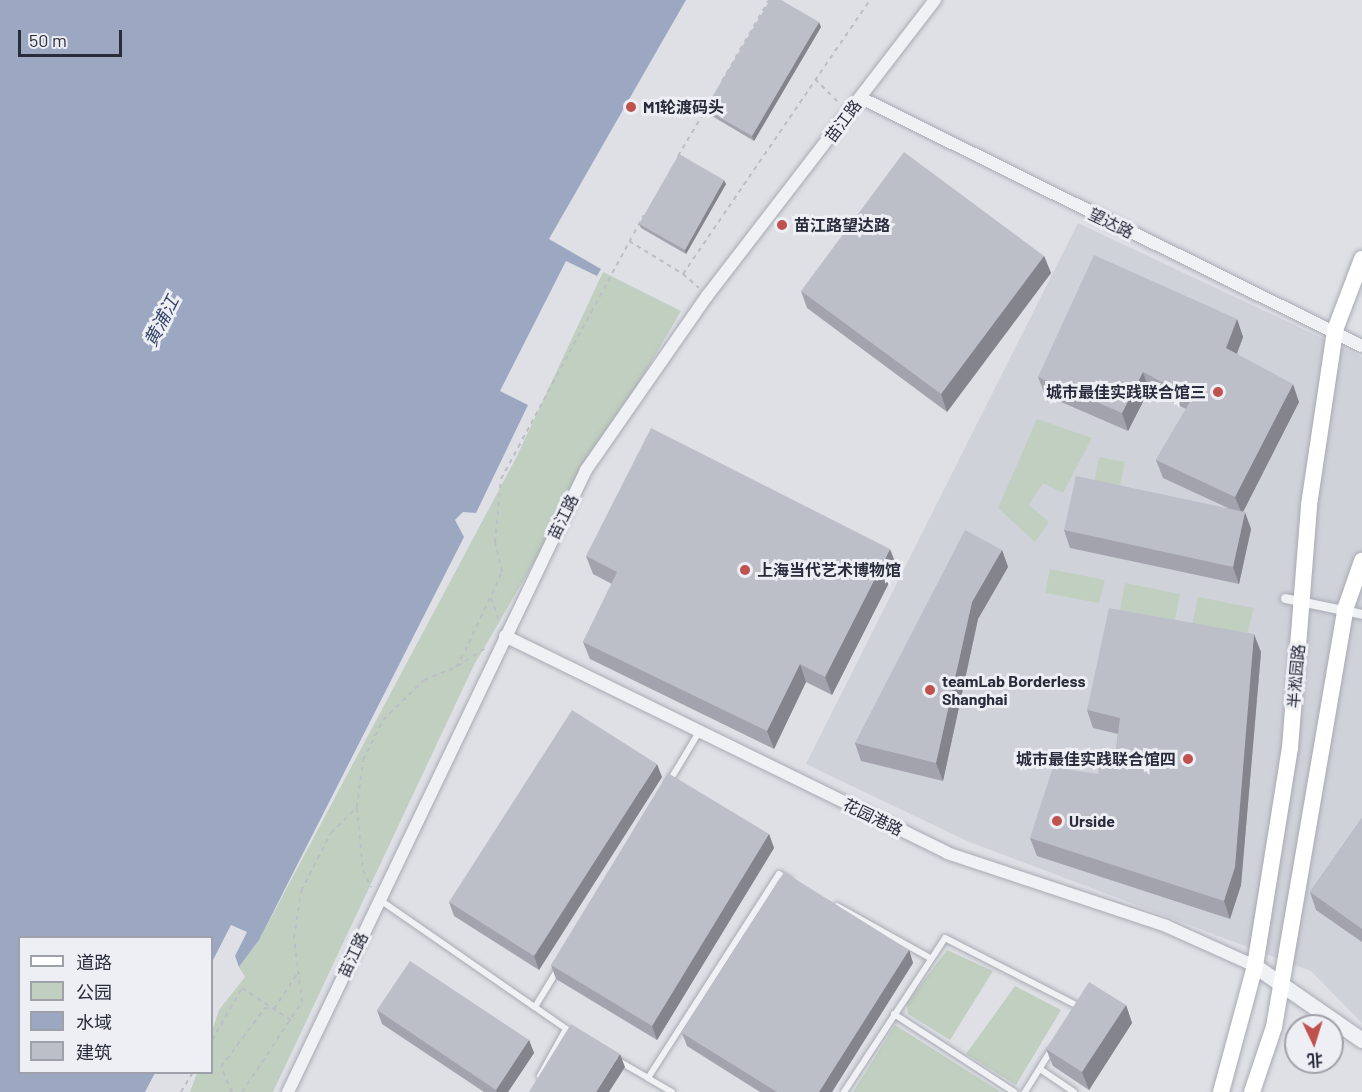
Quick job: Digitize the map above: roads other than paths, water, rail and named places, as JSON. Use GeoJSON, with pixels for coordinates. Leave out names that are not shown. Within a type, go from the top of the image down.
{"type":"FeatureCollection","features":[{"type":"Feature","properties":{"kind":"main road","name":"半淞园路"},"geometry":{"type":"LineString","coordinates":[[1221,1092],[1255,966],[1290,748],[1309,505],[1335,330],[1362,259]]}},
{"type":"Feature","properties":{"kind":"main road","name":"半淞园路"},"geometry":{"type":"LineString","coordinates":[[1252,1092],[1282,982],[1346,607],[1362,561]]}},
{"type":"Feature","properties":{"kind":"street","name":"苗江路"},"geometry":{"type":"LineString","coordinates":[[288,1092],[586,470],[707,296],[935,0]]}},
{"type":"Feature","properties":{"kind":"street","name":"望达路"},"geometry":{"type":"LineString","coordinates":[[861,98],[1335,330],[1362,346]]}},
{"type":"Feature","properties":{"kind":"street"},"geometry":{"type":"LineString","coordinates":[[1285,598],[1346,607],[1362,614]]}},
{"type":"Feature","properties":{"kind":"street","name":"花园港路"},"geometry":{"type":"LineString","coordinates":[[505,636],[947,853],[1166,926],[1255,966]]}},
{"type":"Feature","properties":{"kind":"street"},"geometry":{"type":"LineString","coordinates":[[1255,966],[1282,982],[1362,1040]]}},
{"type":"Feature","properties":{"kind":"lane"},"geometry":{"type":"LineString","coordinates":[[663,792],[699,731]]}},
{"type":"Feature","properties":{"kind":"lane"},"geometry":{"type":"LineString","coordinates":[[648,1078],[779,874],[800,885]]}},
{"type":"Feature","properties":{"kind":"lane"},"geometry":{"type":"LineString","coordinates":[[380,900],[576,1035]]}},
{"type":"Feature","properties":{"kind":"lane"},"geometry":{"type":"LineString","coordinates":[[831,902],[930,958]]}},
{"type":"Feature","properties":{"kind":"lane"},"geometry":{"type":"LineString","coordinates":[[844,1092],[945,938],[1079,1004],[1074,1013]]}},
{"type":"Feature","properties":{"kind":"lane"},"geometry":{"type":"LineString","coordinates":[[535,1007],[566,956]]}},
{"type":"Feature","properties":{"kind":"lane"},"geometry":{"type":"LineString","coordinates":[[894,1014],[1014,1092]]}},
{"type":"Feature","properties":{"kind":"lane"},"geometry":{"type":"LineString","coordinates":[[536,1083],[566,1029]]}},
{"type":"Feature","properties":{"kind":"lane"},"geometry":{"type":"LineString","coordinates":[[1025,1092],[1057,1041]]}},
{"type":"Feature","properties":{"kind":"lane"},"geometry":{"type":"LineString","coordinates":[[607,1053],[672,1092]]}},
{"type":"Feature","properties":{"kind":"lane"},"geometry":{"type":"LineString","coordinates":[[1040,1069],[1074,1092]]}},
{"type":"Feature","properties":{"kind":"water","name":"黄浦江"},"geometry":{"type":"Polygon","coordinates":[[[0,0],[686,0],[549,239],[601,269],[597,276],[566,261],[500,391],[528,405],[476,513],[463,512],[455,520],[464,537],[259,940],[239,967],[235,956],[247,932],[231,925],[213,960],[213,936],[18,936],[18,1074],[154,1074],[145,1092],[0,1092],[0,0]]]}},
{"type":"Feature","properties":{"kind":"place","name":"M1轮渡码头"},"geometry":{"type":"Point","coordinates":[631,107]}},
{"type":"Feature","properties":{"kind":"place","name":"苗江路望达路"},"geometry":{"type":"Point","coordinates":[782,225]}},
{"type":"Feature","properties":{"kind":"place","name":"城市最佳实践联合馆三"},"geometry":{"type":"Point","coordinates":[1218,392]}},
{"type":"Feature","properties":{"kind":"place","name":"上海当代艺术博物馆"},"geometry":{"type":"Point","coordinates":[745,570]}},
{"type":"Feature","properties":{"kind":"place","name":"teamLab Borderless Shanghai"},"geometry":{"type":"Point","coordinates":[930,690]}},
{"type":"Feature","properties":{"kind":"place","name":"城市最佳实践联合馆四"},"geometry":{"type":"Point","coordinates":[1188,759]}},
{"type":"Feature","properties":{"kind":"place","name":"Urside"},"geometry":{"type":"Point","coordinates":[1057,821]}}]}
